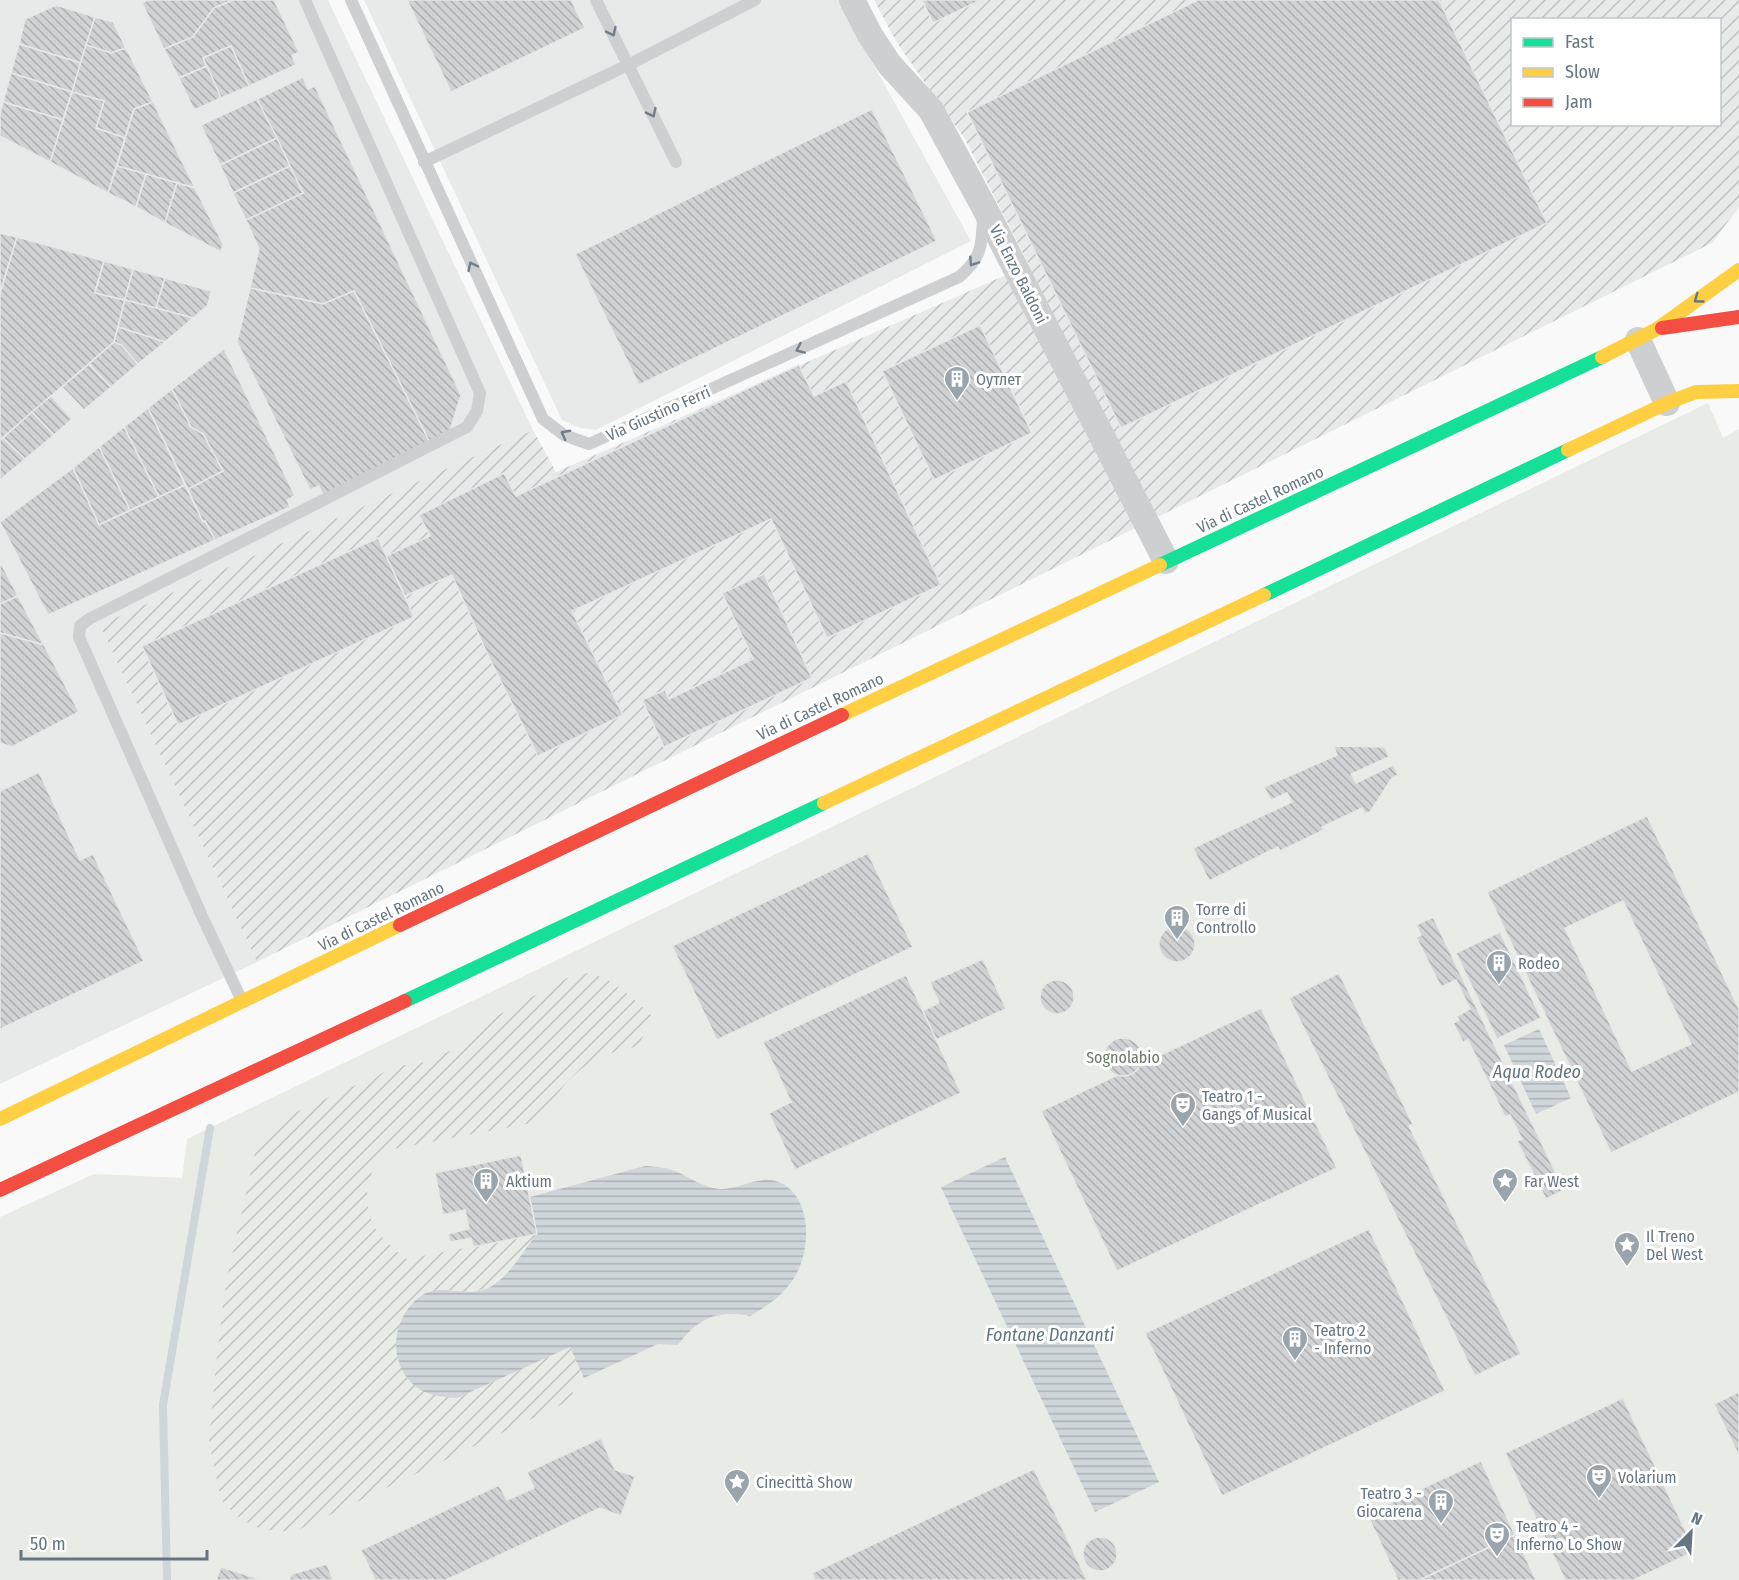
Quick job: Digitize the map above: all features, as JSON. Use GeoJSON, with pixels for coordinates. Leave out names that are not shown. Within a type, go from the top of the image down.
{"type":"FeatureCollection","features":[{"type":"Feature","properties":{"kind":"street","name":"Via Enzo Baldoni"},"geometry":{"type":"LineString","coordinates":[[852,0],[870,35],[889,64],[931,110],[984,207],[1166,561]]}},
{"type":"Feature","properties":{"kind":"street","name":"Via di Castel Romano"},"geometry":{"type":"LineString","coordinates":[[0,1119],[504,874],[1647,334],[1739,270]]}},
{"type":"Feature","properties":{"kind":"street","name":"Via di Castel Romano"},"geometry":{"type":"LineString","coordinates":[[1647,334],[1739,317]]}},
{"type":"Feature","properties":{"kind":"street"},"geometry":{"type":"LineString","coordinates":[[1647,334],[1667,403]]}},
{"type":"Feature","properties":{"kind":"street"},"geometry":{"type":"LineString","coordinates":[[0,1190],[513,951],[1667,403],[1696,392],[1739,391]]}},
{"type":"Feature","properties":{"kind":"lane"},"geometry":{"type":"LineString","coordinates":[[242,1002],[80,637],[80,626],[89,619],[467,427],[477,411],[480,393],[305,0]]}},
{"type":"Feature","properties":{"kind":"lane","name":"Via Giustino Ferri"},"geometry":{"type":"LineString","coordinates":[[351,0],[543,419],[564,435],[589,444],[959,278],[972,267],[982,246],[984,207]]}},
{"type":"Feature","properties":{"kind":"lane"},"geometry":{"type":"LineString","coordinates":[[596,0],[676,162]]}},
{"type":"Feature","properties":{"kind":"lane"},"geometry":{"type":"LineString","coordinates":[[424,162],[628,65],[755,0]]}},
{"type":"Feature","properties":{"kind":"shaded area"},"geometry":{"type":"Polygon","coordinates":[[[0,0],[328,0],[533,430],[100,625],[257,962],[0,1084],[0,0]]]}},
{"type":"Feature","properties":{"kind":"shaded area"},"geometry":{"type":"Polygon","coordinates":[[[364,0],[841,0],[861,42],[971,241],[596,430],[580,428],[562,420],[364,0]]]}},
{"type":"Feature","properties":{"kind":"shaded area"},"geometry":{"type":"Polygon","coordinates":[[[874,0],[1739,0],[1739,207],[1712,243],[257,962],[100,625],[533,430],[556,472],[1029,265],[965,139],[897,43],[874,0]]]}},
{"type":"Feature","properties":{"kind":"green space"},"geometry":{"type":"Polygon","coordinates":[[[1708,403],[1723,438],[1739,429],[1739,1580],[0,1580],[0,1217],[94,1174],[182,1178],[187,1139],[1708,403]]]}},
{"type":"Feature","properties":{"kind":"green space"},"geometry":{"type":"Polygon","coordinates":[[[588,973],[616,986],[657,1020],[647,1028],[638,1047],[606,1055],[578,1072],[559,1092],[543,1121],[382,1151],[369,1183],[367,1198],[373,1224],[381,1236],[407,1259],[537,1234],[508,1271],[488,1287],[460,1292],[441,1288],[457,1398],[570,1347],[584,1378],[569,1384],[575,1398],[300,1529],[278,1532],[256,1527],[236,1516],[221,1499],[209,1444],[226,1282],[257,1145],[267,1130],[281,1119],[398,1066],[426,1062],[452,1050],[491,1019],[567,978],[588,973]]]}},
{"type":"Feature","properties":{"kind":"water","name":"Aqua Rodeo"},"geometry":{"type":"Polygon","coordinates":[[[1539,1029],[1571,1098],[1536,1114],[1504,1045],[1539,1029]]]}},
{"type":"Feature","properties":{"kind":"water","name":"Fontane Danzanti"},"geometry":{"type":"Polygon","coordinates":[[[1005,1157],[1159,1482],[1095,1512],[941,1187],[1005,1157]]]}},
{"type":"Feature","properties":{"kind":"water"},"geometry":{"type":"Polygon","coordinates":[[[645,1166],[669,1169],[713,1188],[727,1189],[758,1181],[773,1180],[792,1191],[804,1214],[806,1243],[798,1270],[788,1287],[773,1301],[750,1316],[728,1314],[709,1318],[693,1328],[678,1345],[658,1344],[584,1378],[570,1347],[457,1398],[429,1394],[410,1381],[397,1356],[396,1343],[403,1317],[411,1305],[429,1292],[438,1290],[473,1292],[492,1286],[499,1281],[537,1234],[530,1197],[645,1166]]]}},
{"type":"Feature","properties":{"kind":"building"},"geometry":{"type":"Polygon","coordinates":[[[148,0],[233,0],[214,8],[193,37],[164,49],[142,3],[148,0]]]}},
{"type":"Feature","properties":{"kind":"building"},"geometry":{"type":"Polygon","coordinates":[[[233,0],[274,0],[299,52],[292,56],[296,65],[249,86],[231,46],[203,58],[207,66],[179,78],[164,49],[193,37],[214,8],[233,0]]]}},
{"type":"Feature","properties":{"kind":"building"},"geometry":{"type":"Polygon","coordinates":[[[407,0],[571,0],[585,28],[451,92],[407,0]]]}},
{"type":"Feature","properties":{"kind":"building"},"geometry":{"type":"Polygon","coordinates":[[[922,0],[981,0],[933,23],[922,0]]]}},
{"type":"Feature","properties":{"kind":"building"},"geometry":{"type":"Polygon","coordinates":[[[1198,0],[1439,0],[1547,223],[1121,428],[967,112],[1198,0]]]}},
{"type":"Feature","properties":{"kind":"building"},"geometry":{"type":"Polygon","coordinates":[[[56,5],[95,17],[81,63],[19,44],[25,19],[56,5]]]}},
{"type":"Feature","properties":{"kind":"building"},"geometry":{"type":"Polygon","coordinates":[[[95,17],[113,22],[126,48],[111,53],[86,45],[95,17]]]}},
{"type":"Feature","properties":{"kind":"building"},"geometry":{"type":"Polygon","coordinates":[[[19,44],[81,63],[72,92],[11,73],[19,44]]]}},
{"type":"Feature","properties":{"kind":"building"},"geometry":{"type":"Polygon","coordinates":[[[86,45],[111,53],[126,48],[153,102],[134,109],[125,138],[96,128],[104,101],[72,92],[86,45]]]}},
{"type":"Feature","properties":{"kind":"building"},"geometry":{"type":"Polygon","coordinates":[[[231,46],[249,86],[221,98],[203,58],[231,46]]]}},
{"type":"Feature","properties":{"kind":"building"},"geometry":{"type":"Polygon","coordinates":[[[207,66],[221,98],[194,110],[179,78],[207,66]]]}},
{"type":"Feature","properties":{"kind":"building"},"geometry":{"type":"Polygon","coordinates":[[[11,73],[72,92],[63,120],[3,102],[11,73]]]}},
{"type":"Feature","properties":{"kind":"building"},"geometry":{"type":"Polygon","coordinates":[[[303,77],[308,89],[315,86],[461,395],[449,434],[430,443],[354,291],[323,304],[250,288],[259,249],[246,220],[303,193],[257,99],[303,77]]]}},
{"type":"Feature","properties":{"kind":"building"},"geometry":{"type":"Polygon","coordinates":[[[72,92],[104,101],[96,128],[125,138],[108,193],[50,162],[72,92]]]}},
{"type":"Feature","properties":{"kind":"building"},"geometry":{"type":"Polygon","coordinates":[[[257,99],[277,138],[220,165],[201,125],[257,99]]]}},
{"type":"Feature","properties":{"kind":"building"},"geometry":{"type":"Polygon","coordinates":[[[3,102],[63,120],[50,162],[0,136],[0,114],[3,102]]]}},
{"type":"Feature","properties":{"kind":"building"},"geometry":{"type":"Polygon","coordinates":[[[153,102],[195,188],[117,166],[134,109],[153,102]]]}},
{"type":"Feature","properties":{"kind":"building"},"geometry":{"type":"Polygon","coordinates":[[[872,109],[937,241],[639,385],[575,254],[872,109]]]}},
{"type":"Feature","properties":{"kind":"building"},"geometry":{"type":"Polygon","coordinates":[[[277,138],[290,166],[233,193],[220,165],[277,138]]]}},
{"type":"Feature","properties":{"kind":"building"},"geometry":{"type":"Polygon","coordinates":[[[117,166],[146,174],[136,207],[108,193],[117,166]]]}},
{"type":"Feature","properties":{"kind":"building"},"geometry":{"type":"Polygon","coordinates":[[[290,166],[303,193],[246,220],[233,193],[290,166]]]}},
{"type":"Feature","properties":{"kind":"building"},"geometry":{"type":"Polygon","coordinates":[[[146,174],[177,183],[165,223],[136,207],[146,174]]]}},
{"type":"Feature","properties":{"kind":"building"},"geometry":{"type":"Polygon","coordinates":[[[177,183],[195,188],[223,244],[221,252],[165,223],[177,183]]]}},
{"type":"Feature","properties":{"kind":"building"},"geometry":{"type":"Polygon","coordinates":[[[0,233],[17,237],[0,293],[0,233]]]}},
{"type":"Feature","properties":{"kind":"building"},"geometry":{"type":"Polygon","coordinates":[[[17,237],[104,261],[95,293],[125,300],[114,342],[0,440],[0,294],[17,237]]]}},
{"type":"Feature","properties":{"kind":"building"},"geometry":{"type":"Polygon","coordinates":[[[104,261],[133,269],[125,300],[95,293],[104,261]]]}},
{"type":"Feature","properties":{"kind":"building"},"geometry":{"type":"Polygon","coordinates":[[[133,269],[165,278],[156,308],[125,300],[133,269]]]}},
{"type":"Feature","properties":{"kind":"building"},"geometry":{"type":"Polygon","coordinates":[[[165,278],[211,291],[208,305],[193,318],[156,308],[165,278]]]}},
{"type":"Feature","properties":{"kind":"building"},"geometry":{"type":"Polygon","coordinates":[[[250,288],[323,304],[354,291],[430,443],[323,495],[319,486],[310,490],[237,342],[250,288]]]}},
{"type":"Feature","properties":{"kind":"building"},"geometry":{"type":"Polygon","coordinates":[[[125,300],[193,318],[165,342],[118,327],[125,300]]]}},
{"type":"Feature","properties":{"kind":"building","name":"Оутлет"},"geometry":{"type":"Polygon","coordinates":[[[980,325],[1032,433],[934,480],[882,371],[980,325]]]}},
{"type":"Feature","properties":{"kind":"building"},"geometry":{"type":"Polygon","coordinates":[[[118,327],[165,342],[138,364],[121,345],[114,342],[118,327]]]}},
{"type":"Feature","properties":{"kind":"building"},"geometry":{"type":"Polygon","coordinates":[[[114,342],[121,345],[138,364],[111,387],[89,364],[114,342]]]}},
{"type":"Feature","properties":{"kind":"building"},"geometry":{"type":"Polygon","coordinates":[[[224,349],[295,496],[287,500],[290,507],[215,540],[205,521],[203,522],[188,489],[223,471],[203,434],[191,427],[172,389],[224,349]]]}},
{"type":"Feature","properties":{"kind":"building"},"geometry":{"type":"Polygon","coordinates":[[[89,364],[111,387],[84,410],[62,387],[89,364]]]}},
{"type":"Feature","properties":{"kind":"building"},"geometry":{"type":"Polygon","coordinates":[[[799,365],[814,396],[846,381],[941,585],[827,638],[771,519],[572,611],[623,715],[538,756],[486,651],[452,575],[405,596],[386,556],[430,536],[419,515],[504,473],[516,496],[799,365]]]}},
{"type":"Feature","properties":{"kind":"building"},"geometry":{"type":"Polygon","coordinates":[[[172,389],[191,427],[203,434],[223,471],[188,489],[148,408],[172,389]]]}},
{"type":"Feature","properties":{"kind":"building"},"geometry":{"type":"Polygon","coordinates":[[[51,396],[72,419],[54,435],[32,412],[51,396]]]}},
{"type":"Feature","properties":{"kind":"building"},"geometry":{"type":"Polygon","coordinates":[[[148,408],[185,485],[159,497],[124,427],[148,408]]]}},
{"type":"Feature","properties":{"kind":"building"},"geometry":{"type":"Polygon","coordinates":[[[32,412],[54,435],[25,459],[3,438],[32,412]]]}},
{"type":"Feature","properties":{"kind":"building"},"geometry":{"type":"Polygon","coordinates":[[[124,427],[159,497],[130,510],[99,447],[124,427]]]}},
{"type":"Feature","properties":{"kind":"building"},"geometry":{"type":"Polygon","coordinates":[[[3,438],[25,459],[0,480],[0,440],[3,438]]]}},
{"type":"Feature","properties":{"kind":"building"},"geometry":{"type":"Polygon","coordinates":[[[99,447],[130,510],[99,525],[73,468],[99,447]]]}},
{"type":"Feature","properties":{"kind":"building"},"geometry":{"type":"Polygon","coordinates":[[[73,468],[99,525],[185,485],[203,522],[205,521],[215,540],[48,615],[0,522],[73,468]]]}},
{"type":"Feature","properties":{"kind":"building"},"geometry":{"type":"Polygon","coordinates":[[[378,538],[414,617],[178,725],[142,646],[378,538]]]}},
{"type":"Feature","properties":{"kind":"building"},"geometry":{"type":"Polygon","coordinates":[[[0,561],[18,596],[0,604],[0,561]]]}},
{"type":"Feature","properties":{"kind":"building"},"geometry":{"type":"Polygon","coordinates":[[[764,574],[812,678],[664,747],[642,700],[665,690],[669,699],[753,659],[722,593],[764,574]]]}},
{"type":"Feature","properties":{"kind":"building"},"geometry":{"type":"Polygon","coordinates":[[[18,596],[44,645],[0,633],[0,604],[18,596]]]}},
{"type":"Feature","properties":{"kind":"building"},"geometry":{"type":"Polygon","coordinates":[[[0,633],[44,645],[79,712],[12,747],[0,743],[0,633]]]}},
{"type":"Feature","properties":{"kind":"building"},"geometry":{"type":"Polygon","coordinates":[[[1334,747],[1385,747],[1389,757],[1351,774],[1356,783],[1393,765],[1398,775],[1392,778],[1370,812],[1365,814],[1362,808],[1322,827],[1324,830],[1280,851],[1278,847],[1209,881],[1193,848],[1292,802],[1287,793],[1271,800],[1264,787],[1337,755],[1334,747]]]}},
{"type":"Feature","properties":{"kind":"building"},"geometry":{"type":"Polygon","coordinates":[[[39,772],[80,860],[93,854],[144,961],[0,1029],[0,791],[39,772]]]}},
{"type":"Feature","properties":{"kind":"building"},"geometry":{"type":"Polygon","coordinates":[[[1647,816],[1739,1009],[1739,1092],[1611,1153],[1487,892],[1647,816]],[[1623,901],[1565,928],[1632,1071],[1691,1044],[1623,901]]]}},
{"type":"Feature","properties":{"kind":"building"},"geometry":{"type":"Polygon","coordinates":[[[868,853],[913,947],[717,1040],[672,946],[868,853]]]}},
{"type":"Feature","properties":{"kind":"building"},"geometry":{"type":"Polygon","coordinates":[[[1433,917],[1564,1190],[1546,1199],[1517,1141],[1522,1139],[1510,1115],[1505,1117],[1468,1040],[1463,1042],[1453,1023],[1459,1020],[1457,1016],[1470,1009],[1456,980],[1441,987],[1416,937],[1421,935],[1416,925],[1433,917]]]}},
{"type":"Feature","properties":{"kind":"building","name":"Torre di Controllo"},"geometry":{"type":"Polygon","coordinates":[[[1177,926],[1189,932],[1195,944],[1189,956],[1177,962],[1165,956],[1159,944],[1165,932],[1177,926]]]}},
{"type":"Feature","properties":{"kind":"building","name":"Rodeo"},"geometry":{"type":"Polygon","coordinates":[[[1500,932],[1541,1018],[1497,1039],[1456,953],[1500,932]]]}},
{"type":"Feature","properties":{"kind":"building"},"geometry":{"type":"Polygon","coordinates":[[[983,959],[1006,1009],[936,1040],[922,1011],[939,1003],[930,982],[983,959]]]}},
{"type":"Feature","properties":{"kind":"building"},"geometry":{"type":"Polygon","coordinates":[[[1339,973],[1413,1124],[1409,1126],[1521,1354],[1475,1376],[1289,998],[1339,973]]]}},
{"type":"Feature","properties":{"kind":"building"},"geometry":{"type":"Polygon","coordinates":[[[906,975],[961,1093],[795,1170],[769,1113],[791,1102],[763,1042],[906,975]]]}},
{"type":"Feature","properties":{"kind":"building"},"geometry":{"type":"Polygon","coordinates":[[[1057,980],[1069,985],[1074,997],[1069,1009],[1057,1014],[1045,1009],[1040,997],[1045,985],[1057,980]]]}},
{"type":"Feature","properties":{"kind":"building","name":"Teatro 1 - Gangs of Musical"},"geometry":{"type":"Polygon","coordinates":[[[1261,1008],[1337,1168],[1117,1271],[1041,1111],[1261,1008]]]}},
{"type":"Feature","properties":{"kind":"building","name":"Sognolabio"},"geometry":{"type":"Polygon","coordinates":[[[1123,1038],[1130,1039],[1136,1044],[1141,1050],[1141,1064],[1136,1070],[1130,1075],[1123,1076],[1116,1075],[1110,1070],[1105,1064],[1104,1057],[1105,1050],[1110,1044],[1116,1039],[1123,1038]]]}},
{"type":"Feature","properties":{"kind":"building","name":"Aktium"},"geometry":{"type":"Polygon","coordinates":[[[521,1155],[537,1234],[473,1247],[471,1238],[450,1242],[448,1234],[469,1229],[465,1210],[443,1215],[435,1173],[521,1155]]]}},
{"type":"Feature","properties":{"kind":"building","name":"Teatro 2 - Inferno"},"geometry":{"type":"Polygon","coordinates":[[[1369,1229],[1445,1391],[1222,1496],[1145,1333],[1369,1229]]]}},
{"type":"Feature","properties":{"kind":"building"},"geometry":{"type":"Polygon","coordinates":[[[1739,1392],[1739,1456],[1714,1404],[1739,1392]]]}},
{"type":"Feature","properties":{"kind":"building","name":"Volarium"},"geometry":{"type":"Polygon","coordinates":[[[1623,1398],[1695,1551],[1634,1580],[1565,1580],[1505,1453],[1623,1398]]]}},
{"type":"Feature","properties":{"kind":"building"},"geometry":{"type":"Polygon","coordinates":[[[601,1438],[615,1470],[635,1476],[621,1516],[600,1508],[446,1580],[375,1580],[361,1550],[499,1485],[507,1500],[534,1488],[527,1472],[601,1438]]]}},
{"type":"Feature","properties":{"kind":"building","name":"Teatro 3 - Giocarena"},"geometry":{"type":"Polygon","coordinates":[[[1481,1461],[1515,1535],[1420,1580],[1398,1580],[1367,1514],[1481,1461]]]}},
{"type":"Feature","properties":{"kind":"building"},"geometry":{"type":"Polygon","coordinates":[[[1034,1469],[1087,1580],[815,1580],[812,1573],[1034,1469]]]}},
{"type":"Feature","properties":{"kind":"building","name":"Teatro 4 - Inferno Lo Show"},"geometry":{"type":"Polygon","coordinates":[[[1515,1535],[1536,1580],[1420,1580],[1515,1535]]]}},
{"type":"Feature","properties":{"kind":"building"},"geometry":{"type":"Polygon","coordinates":[[[1100,1537],[1112,1542],[1117,1554],[1112,1566],[1100,1571],[1088,1566],[1083,1554],[1088,1542],[1100,1537]]]}},
{"type":"Feature","properties":{"kind":"building"},"geometry":{"type":"Polygon","coordinates":[[[327,1564],[333,1580],[289,1580],[292,1574],[327,1564]]]}},
{"type":"Feature","properties":{"kind":"building"},"geometry":{"type":"Polygon","coordinates":[[[221,1567],[253,1577],[259,1580],[216,1580],[221,1567]]]}},
{"type":"Feature","properties":{"kind":"waterway"},"geometry":{"type":"LineString","coordinates":[[167,1580],[163,1405],[210,1128]]}},
{"type":"Feature","properties":{"kind":"traffic: fast"},"geometry":{"type":"LineString","coordinates":[[1160,565],[1602,357]]}},
{"type":"Feature","properties":{"kind":"traffic: fast"},"geometry":{"type":"LineString","coordinates":[[1264,595],[1568,450]]}},
{"type":"Feature","properties":{"kind":"traffic: fast"},"geometry":{"type":"LineString","coordinates":[[405,1001],[824,803]]}},
{"type":"Feature","properties":{"kind":"traffic: slow"},"geometry":{"type":"LineString","coordinates":[[1602,357],[1657,329],[1739,270]]}},
{"type":"Feature","properties":{"kind":"traffic: slow"},"geometry":{"type":"LineString","coordinates":[[1568,450],[1667,403],[1696,392],[1739,391]]}},
{"type":"Feature","properties":{"kind":"traffic: slow"},"geometry":{"type":"LineString","coordinates":[[842,715],[1160,565]]}},
{"type":"Feature","properties":{"kind":"traffic: slow"},"geometry":{"type":"LineString","coordinates":[[824,803],[1264,595]]}},
{"type":"Feature","properties":{"kind":"traffic: slow"},"geometry":{"type":"LineString","coordinates":[[0,1119],[400,925]]}},
{"type":"Feature","properties":{"kind":"traffic: jam"},"geometry":{"type":"LineString","coordinates":[[1662,328],[1739,317]]}},
{"type":"Feature","properties":{"kind":"traffic: jam"},"geometry":{"type":"LineString","coordinates":[[400,925],[842,715]]}},
{"type":"Feature","properties":{"kind":"traffic: jam"},"geometry":{"type":"LineString","coordinates":[[0,1190],[405,1001]]}},
{"type":"Feature","properties":{"kind":"place","name":"Оутлет"},"geometry":{"type":"Point","coordinates":[957,402]}},
{"type":"Feature","properties":{"kind":"place","name":"Torre di Controllo"},"geometry":{"type":"Point","coordinates":[1177,941]}},
{"type":"Feature","properties":{"kind":"place","name":"Rodeo"},"geometry":{"type":"Point","coordinates":[1499,986]}},
{"type":"Feature","properties":{"kind":"place","name":"Teatro 1 - Gangs of Musical"},"geometry":{"type":"Point","coordinates":[1183,1128]}},
{"type":"Feature","properties":{"kind":"place","name":"Aktium"},"geometry":{"type":"Point","coordinates":[486,1204]}},
{"type":"Feature","properties":{"kind":"place","name":"Far West"},"geometry":{"type":"Point","coordinates":[1505,1204]}},
{"type":"Feature","properties":{"kind":"place","name":"Il Treno Del West"},"geometry":{"type":"Point","coordinates":[1627,1268]}},
{"type":"Feature","properties":{"kind":"place","name":"Teatro 2 - Inferno"},"geometry":{"type":"Point","coordinates":[1295,1362]}},
{"type":"Feature","properties":{"kind":"place","name":"Volarium"},"geometry":{"type":"Point","coordinates":[1599,1500]}},
{"type":"Feature","properties":{"kind":"place","name":"Cinecittà Show"},"geometry":{"type":"Point","coordinates":[737,1505]}},
{"type":"Feature","properties":{"kind":"place","name":"Teatro 3 - Giocarena"},"geometry":{"type":"Point","coordinates":[1441,1525]}},
{"type":"Feature","properties":{"kind":"place","name":"Teatro 4 - Inferno Lo Show"},"geometry":{"type":"Point","coordinates":[1497,1558]}}]}
